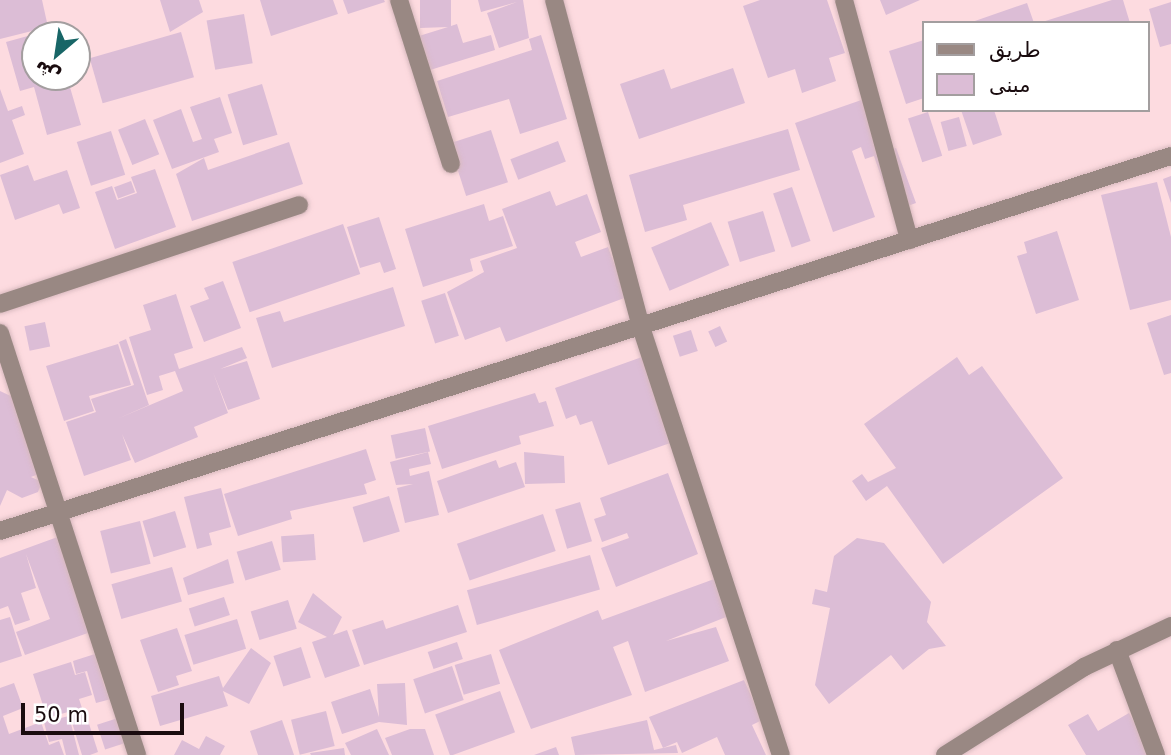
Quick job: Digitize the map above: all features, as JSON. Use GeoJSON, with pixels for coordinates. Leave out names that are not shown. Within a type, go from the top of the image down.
{"type":"FeatureCollection","features":[{"type":"Feature","properties":{"kind":"street"},"geometry":{"type":"LineString","coordinates":[[399,0],[451,164]]}},
{"type":"Feature","properties":{"kind":"street"},"geometry":{"type":"LineString","coordinates":[[554,0],[641,327],[781,755]]}},
{"type":"Feature","properties":{"kind":"street"},"geometry":{"type":"LineString","coordinates":[[844,0],[909,240]]}},
{"type":"Feature","properties":{"kind":"street"},"geometry":{"type":"LineString","coordinates":[[0,531],[1171,156]]}},
{"type":"Feature","properties":{"kind":"street"},"geometry":{"type":"LineString","coordinates":[[0,304],[299,205]]}},
{"type":"Feature","properties":{"kind":"street"},"geometry":{"type":"LineString","coordinates":[[0,333],[137,755]]}},
{"type":"Feature","properties":{"kind":"street"},"geometry":{"type":"LineString","coordinates":[[945,755],[1117,650],[1171,626]]}},
{"type":"Feature","properties":{"kind":"street"},"geometry":{"type":"LineString","coordinates":[[1117,650],[1156,755]]}},
{"type":"Feature","properties":{"kind":"building"},"geometry":{"type":"Polygon","coordinates":[[[0,0],[42,0],[47,21],[21,21],[21,34],[0,39],[0,0]]]}},
{"type":"Feature","properties":{"kind":"building"},"geometry":{"type":"Polygon","coordinates":[[[160,0],[199,0],[203,12],[170,32],[160,0]]]}},
{"type":"Feature","properties":{"kind":"building"},"geometry":{"type":"Polygon","coordinates":[[[260,0],[333,0],[338,14],[271,36],[260,0]]]}},
{"type":"Feature","properties":{"kind":"building"},"geometry":{"type":"Polygon","coordinates":[[[343,0],[384,0],[385,2],[348,14],[343,0]]]}},
{"type":"Feature","properties":{"kind":"building"},"geometry":{"type":"Polygon","coordinates":[[[420,0],[451,0],[451,26],[457,24],[463,43],[491,35],[495,50],[430,70],[419,36],[448,27],[420,28],[420,0]]]}},
{"type":"Feature","properties":{"kind":"building"},"geometry":{"type":"Polygon","coordinates":[[[478,0],[523,0],[529,38],[499,48],[487,13],[517,2],[481,12],[478,0]]]}},
{"type":"Feature","properties":{"kind":"building"},"geometry":{"type":"Polygon","coordinates":[[[760,0],[827,0],[845,53],[829,58],[836,81],[802,93],[795,69],[768,78],[743,6],[760,0]]]}},
{"type":"Feature","properties":{"kind":"building"},"geometry":{"type":"Polygon","coordinates":[[[880,0],[920,0],[886,15],[880,0]]]}},
{"type":"Feature","properties":{"kind":"building"},"geometry":{"type":"Polygon","coordinates":[[[1112,0],[1123,0],[1129,21],[1045,21],[1112,0]]]}},
{"type":"Feature","properties":{"kind":"building"},"geometry":{"type":"Polygon","coordinates":[[[1171,2],[1171,44],[1160,47],[1149,9],[1171,2]]]}},
{"type":"Feature","properties":{"kind":"building"},"geometry":{"type":"Polygon","coordinates":[[[1027,3],[1033,21],[975,21],[1027,3]]]}},
{"type":"Feature","properties":{"kind":"building"},"geometry":{"type":"Polygon","coordinates":[[[244,14],[253,63],[215,70],[207,21],[244,14]]]}},
{"type":"Feature","properties":{"kind":"building"},"geometry":{"type":"Polygon","coordinates":[[[181,32],[194,77],[103,103],[91,58],[181,32]]]}},
{"type":"Feature","properties":{"kind":"building"},"geometry":{"type":"Polygon","coordinates":[[[541,35],[567,119],[520,134],[509,99],[448,117],[437,81],[532,50],[529,39],[541,35]]]}},
{"type":"Feature","properties":{"kind":"building"},"geometry":{"type":"Polygon","coordinates":[[[21,38],[21,91],[20,91],[6,42],[21,38]]]}},
{"type":"Feature","properties":{"kind":"building"},"geometry":{"type":"Polygon","coordinates":[[[922,41],[922,99],[906,104],[889,51],[922,41]]]}},
{"type":"Feature","properties":{"kind":"building"},"geometry":{"type":"Polygon","coordinates":[[[733,68],[745,103],[639,139],[620,84],[664,69],[671,89],[733,68]]]}},
{"type":"Feature","properties":{"kind":"building"},"geometry":{"type":"Polygon","coordinates":[[[262,84],[277,135],[243,145],[228,95],[262,84]]]}},
{"type":"Feature","properties":{"kind":"building"},"geometry":{"type":"Polygon","coordinates":[[[0,89],[8,111],[22,106],[25,115],[12,120],[24,154],[0,163],[0,89]]]}},
{"type":"Feature","properties":{"kind":"building"},"geometry":{"type":"Polygon","coordinates":[[[35,91],[71,91],[81,125],[47,135],[35,91]]]}},
{"type":"Feature","properties":{"kind":"building"},"geometry":{"type":"Polygon","coordinates":[[[873,96],[886,151],[896,148],[916,203],[893,211],[874,156],[865,159],[861,147],[852,151],[875,217],[833,232],[795,123],[873,96]]]}},
{"type":"Feature","properties":{"kind":"building"},"geometry":{"type":"Polygon","coordinates":[[[220,97],[232,133],[214,139],[219,152],[172,169],[153,120],[181,109],[193,142],[202,139],[190,107],[220,97]]]}},
{"type":"Feature","properties":{"kind":"building"},"geometry":{"type":"Polygon","coordinates":[[[928,112],[942,156],[922,162],[908,118],[928,112]]]}},
{"type":"Feature","properties":{"kind":"building"},"geometry":{"type":"Polygon","coordinates":[[[962,112],[995,112],[1002,135],[973,145],[962,112]]]}},
{"type":"Feature","properties":{"kind":"building"},"geometry":{"type":"Polygon","coordinates":[[[959,117],[967,146],[948,151],[941,122],[959,117]]]}},
{"type":"Feature","properties":{"kind":"building"},"geometry":{"type":"Polygon","coordinates":[[[145,119],[159,154],[132,165],[118,130],[145,119]]]}},
{"type":"Feature","properties":{"kind":"building"},"geometry":{"type":"Polygon","coordinates":[[[788,129],[800,170],[683,205],[687,220],[645,232],[629,175],[788,129]]]}},
{"type":"Feature","properties":{"kind":"building"},"geometry":{"type":"Polygon","coordinates":[[[491,130],[508,182],[466,196],[449,144],[491,130]]]}},
{"type":"Feature","properties":{"kind":"building"},"geometry":{"type":"Polygon","coordinates":[[[111,131],[125,175],[91,186],[77,142],[111,131]]]}},
{"type":"Feature","properties":{"kind":"building"},"geometry":{"type":"Polygon","coordinates":[[[558,141],[566,162],[518,180],[510,159],[558,141]]]}},
{"type":"Feature","properties":{"kind":"building"},"geometry":{"type":"Polygon","coordinates":[[[289,142],[303,184],[192,221],[176,174],[204,158],[208,170],[289,142]]]}},
{"type":"Feature","properties":{"kind":"building"},"geometry":{"type":"Polygon","coordinates":[[[28,165],[34,181],[67,170],[80,208],[63,214],[59,204],[15,220],[0,175],[28,165]]]}},
{"type":"Feature","properties":{"kind":"building"},"geometry":{"type":"Polygon","coordinates":[[[155,169],[176,227],[115,249],[95,192],[112,186],[117,200],[137,193],[131,177],[155,169]]]}},
{"type":"Feature","properties":{"kind":"building"},"geometry":{"type":"Polygon","coordinates":[[[1171,176],[1171,203],[1163,179],[1171,176]]]}},
{"type":"Feature","properties":{"kind":"building"},"geometry":{"type":"Polygon","coordinates":[[[131,181],[135,192],[118,198],[114,187],[131,181]]]}},
{"type":"Feature","properties":{"kind":"building"},"geometry":{"type":"Polygon","coordinates":[[[1157,182],[1171,237],[1171,300],[1130,310],[1101,195],[1157,182]]]}},
{"type":"Feature","properties":{"kind":"building"},"geometry":{"type":"Polygon","coordinates":[[[792,187],[811,241],[792,247],[773,194],[792,187]]]}},
{"type":"Feature","properties":{"kind":"building"},"geometry":{"type":"Polygon","coordinates":[[[550,191],[556,206],[587,194],[601,232],[575,242],[581,257],[608,247],[627,297],[506,342],[500,327],[465,340],[447,292],[484,272],[480,261],[517,248],[502,209],[550,191]]]}},
{"type":"Feature","properties":{"kind":"building"},"geometry":{"type":"Polygon","coordinates":[[[484,204],[489,221],[503,216],[513,246],[470,259],[473,271],[423,287],[405,229],[484,204]]]}},
{"type":"Feature","properties":{"kind":"building"},"geometry":{"type":"Polygon","coordinates":[[[763,211],[775,251],[740,262],[728,222],[763,211]]]}},
{"type":"Feature","properties":{"kind":"building"},"geometry":{"type":"Polygon","coordinates":[[[379,217],[396,269],[384,273],[380,262],[360,268],[347,227],[379,217]]]}},
{"type":"Feature","properties":{"kind":"building"},"geometry":{"type":"Polygon","coordinates":[[[711,222],[729,265],[670,291],[651,247],[711,222]]]}},
{"type":"Feature","properties":{"kind":"building"},"geometry":{"type":"Polygon","coordinates":[[[343,224],[360,274],[250,312],[232,262],[343,224]]]}},
{"type":"Feature","properties":{"kind":"building"},"geometry":{"type":"Polygon","coordinates":[[[1057,231],[1079,300],[1036,314],[1017,256],[1027,253],[1024,242],[1057,231]]]}},
{"type":"Feature","properties":{"kind":"building"},"geometry":{"type":"Polygon","coordinates":[[[223,281],[241,328],[204,342],[190,306],[209,299],[204,288],[223,281]]]}},
{"type":"Feature","properties":{"kind":"building"},"geometry":{"type":"Polygon","coordinates":[[[393,287],[405,326],[272,368],[256,318],[280,311],[284,322],[393,287]]]}},
{"type":"Feature","properties":{"kind":"building"},"geometry":{"type":"Polygon","coordinates":[[[445,293],[459,336],[435,344],[421,301],[445,293]]]}},
{"type":"Feature","properties":{"kind":"building"},"geometry":{"type":"Polygon","coordinates":[[[176,294],[193,348],[174,354],[179,369],[242,347],[247,358],[220,369],[247,361],[260,399],[228,410],[213,372],[228,413],[194,427],[198,437],[135,463],[122,434],[131,460],[84,476],[66,422],[96,412],[91,399],[134,385],[119,342],[126,339],[149,405],[117,419],[183,391],[175,371],[159,376],[163,390],[147,395],[129,337],[151,330],[143,305],[176,294]]]}},
{"type":"Feature","properties":{"kind":"building"},"geometry":{"type":"Polygon","coordinates":[[[1171,315],[1171,373],[1164,375],[1147,323],[1171,315]]]}},
{"type":"Feature","properties":{"kind":"building"},"geometry":{"type":"Polygon","coordinates":[[[45,322],[50,346],[30,351],[24,326],[45,322]]]}},
{"type":"Feature","properties":{"kind":"building"},"geometry":{"type":"Polygon","coordinates":[[[720,326],[727,341],[715,347],[708,331],[720,326]]]}},
{"type":"Feature","properties":{"kind":"building"},"geometry":{"type":"Polygon","coordinates":[[[691,330],[698,351],[680,357],[673,336],[691,330]]]}},
{"type":"Feature","properties":{"kind":"building"},"geometry":{"type":"Polygon","coordinates":[[[118,344],[131,385],[89,396],[94,411],[64,421],[46,366],[118,344]]]}},
{"type":"Feature","properties":{"kind":"building"},"geometry":{"type":"Polygon","coordinates":[[[642,357],[673,442],[608,465],[592,421],[580,425],[576,415],[566,419],[555,388],[642,357]]]}},
{"type":"Feature","properties":{"kind":"building"},"geometry":{"type":"Polygon","coordinates":[[[957,357],[969,375],[982,366],[1063,478],[943,564],[887,486],[866,501],[852,481],[862,474],[868,482],[896,468],[864,424],[957,357]]]}},
{"type":"Feature","properties":{"kind":"building"},"geometry":{"type":"Polygon","coordinates":[[[0,391],[15,398],[41,473],[31,477],[42,482],[38,492],[22,498],[7,490],[0,506],[0,391]]]}},
{"type":"Feature","properties":{"kind":"building"},"geometry":{"type":"Polygon","coordinates":[[[535,393],[539,403],[546,401],[554,426],[519,436],[521,444],[442,469],[428,426],[535,393]]]}},
{"type":"Feature","properties":{"kind":"building"},"geometry":{"type":"Polygon","coordinates":[[[425,428],[430,451],[396,459],[391,435],[425,428]]]}},
{"type":"Feature","properties":{"kind":"building"},"geometry":{"type":"Polygon","coordinates":[[[366,449],[376,480],[364,484],[367,494],[290,511],[292,519],[238,536],[224,494],[366,449]]]}},
{"type":"Feature","properties":{"kind":"building"},"geometry":{"type":"Polygon","coordinates":[[[428,452],[431,464],[409,469],[410,476],[429,471],[439,515],[405,523],[397,488],[413,484],[396,485],[390,462],[428,452]]]}},
{"type":"Feature","properties":{"kind":"building"},"geometry":{"type":"Polygon","coordinates":[[[524,452],[564,456],[565,483],[525,484],[524,452]]]}},
{"type":"Feature","properties":{"kind":"building"},"geometry":{"type":"Polygon","coordinates":[[[496,460],[499,468],[516,462],[525,487],[448,513],[437,481],[496,460]]]}},
{"type":"Feature","properties":{"kind":"building"},"geometry":{"type":"Polygon","coordinates":[[[668,473],[698,554],[616,587],[601,548],[629,538],[627,533],[602,542],[594,519],[606,515],[600,498],[668,473]]]}},
{"type":"Feature","properties":{"kind":"building"},"geometry":{"type":"Polygon","coordinates":[[[221,488],[231,527],[209,533],[212,545],[197,549],[184,497],[221,488]]]}},
{"type":"Feature","properties":{"kind":"building"},"geometry":{"type":"Polygon","coordinates":[[[389,496],[400,531],[363,542],[353,507],[389,496]]]}},
{"type":"Feature","properties":{"kind":"building"},"geometry":{"type":"Polygon","coordinates":[[[580,502],[592,541],[567,549],[555,510],[580,502]]]}},
{"type":"Feature","properties":{"kind":"building"},"geometry":{"type":"Polygon","coordinates":[[[175,511],[186,547],[154,557],[142,521],[175,511]]]}},
{"type":"Feature","properties":{"kind":"building"},"geometry":{"type":"Polygon","coordinates":[[[543,514],[556,551],[470,581],[457,544],[543,514]]]}},
{"type":"Feature","properties":{"kind":"building"},"geometry":{"type":"Polygon","coordinates":[[[140,521],[151,564],[111,574],[100,531],[140,521]]]}},
{"type":"Feature","properties":{"kind":"building"},"geometry":{"type":"Polygon","coordinates":[[[74,531],[105,627],[25,655],[16,632],[50,619],[26,554],[36,588],[21,593],[30,620],[15,625],[8,606],[0,609],[0,558],[74,531]]]}},
{"type":"Feature","properties":{"kind":"building"},"geometry":{"type":"Polygon","coordinates":[[[314,534],[316,560],[283,562],[281,536],[314,534]]]}},
{"type":"Feature","properties":{"kind":"building"},"geometry":{"type":"Polygon","coordinates":[[[857,538],[884,543],[931,602],[927,622],[946,646],[929,649],[903,670],[891,655],[829,704],[815,685],[830,608],[812,604],[815,589],[827,592],[834,556],[857,538]]]}},
{"type":"Feature","properties":{"kind":"building"},"geometry":{"type":"Polygon","coordinates":[[[272,541],[281,570],[245,581],[237,552],[272,541]]]}},
{"type":"Feature","properties":{"kind":"building"},"geometry":{"type":"Polygon","coordinates":[[[590,555],[600,590],[477,625],[467,590],[590,555]]]}},
{"type":"Feature","properties":{"kind":"building"},"geometry":{"type":"Polygon","coordinates":[[[228,559],[234,583],[188,595],[183,578],[228,559]]]}},
{"type":"Feature","properties":{"kind":"building"},"geometry":{"type":"Polygon","coordinates":[[[172,567],[182,602],[121,619],[111,584],[172,567]]]}},
{"type":"Feature","properties":{"kind":"building"},"geometry":{"type":"Polygon","coordinates":[[[717,578],[731,615],[666,641],[716,627],[729,661],[645,692],[628,641],[613,647],[632,695],[531,729],[499,650],[598,610],[602,620],[717,578]]]}},
{"type":"Feature","properties":{"kind":"building"},"geometry":{"type":"Polygon","coordinates":[[[313,593],[342,617],[333,635],[347,630],[360,666],[325,678],[312,642],[327,637],[298,622],[313,593]]]}},
{"type":"Feature","properties":{"kind":"building"},"geometry":{"type":"Polygon","coordinates":[[[224,597],[230,615],[195,627],[189,608],[224,597]]]}},
{"type":"Feature","properties":{"kind":"building"},"geometry":{"type":"Polygon","coordinates":[[[288,600],[297,629],[259,640],[251,611],[288,600]]]}},
{"type":"Feature","properties":{"kind":"building"},"geometry":{"type":"Polygon","coordinates":[[[458,605],[467,632],[364,665],[352,630],[383,620],[386,629],[458,605]]]}},
{"type":"Feature","properties":{"kind":"building"},"geometry":{"type":"Polygon","coordinates":[[[10,617],[22,656],[0,663],[0,620],[10,617]]]}},
{"type":"Feature","properties":{"kind":"building"},"geometry":{"type":"Polygon","coordinates":[[[237,619],[246,649],[193,665],[184,635],[237,619]]]}},
{"type":"Feature","properties":{"kind":"building"},"geometry":{"type":"Polygon","coordinates":[[[177,628],[192,671],[176,676],[179,685],[158,692],[140,640],[177,628]]]}},
{"type":"Feature","properties":{"kind":"building"},"geometry":{"type":"Polygon","coordinates":[[[457,642],[463,659],[434,669],[428,652],[457,642]]]}},
{"type":"Feature","properties":{"kind":"building"},"geometry":{"type":"Polygon","coordinates":[[[301,647],[311,677],[283,686],[273,656],[301,647]]]}},
{"type":"Feature","properties":{"kind":"building"},"geometry":{"type":"Polygon","coordinates":[[[251,648],[271,663],[249,704],[223,691],[228,706],[160,726],[151,696],[219,676],[223,688],[251,648]]]}},
{"type":"Feature","properties":{"kind":"building"},"geometry":{"type":"Polygon","coordinates":[[[95,654],[105,688],[112,686],[115,698],[96,703],[87,671],[76,674],[73,661],[95,654]]]}},
{"type":"Feature","properties":{"kind":"building"},"geometry":{"type":"Polygon","coordinates":[[[491,654],[500,684],[464,695],[455,665],[491,654]]]}},
{"type":"Feature","properties":{"kind":"building"},"geometry":{"type":"Polygon","coordinates":[[[71,662],[75,675],[85,672],[92,695],[79,699],[82,708],[47,718],[33,674],[71,662]]]}},
{"type":"Feature","properties":{"kind":"building"},"geometry":{"type":"Polygon","coordinates":[[[452,666],[464,700],[425,713],[413,679],[452,666]]]}},
{"type":"Feature","properties":{"kind":"building"},"geometry":{"type":"Polygon","coordinates":[[[744,680],[762,720],[752,725],[766,755],[725,755],[717,737],[682,753],[677,742],[663,748],[649,717],[744,680]]]}},
{"type":"Feature","properties":{"kind":"building"},"geometry":{"type":"Polygon","coordinates":[[[14,683],[23,708],[3,716],[9,734],[41,722],[49,745],[59,741],[64,755],[0,755],[0,688],[14,683]]]}},
{"type":"Feature","properties":{"kind":"building"},"geometry":{"type":"Polygon","coordinates":[[[405,683],[407,725],[379,722],[342,734],[331,702],[370,689],[379,717],[377,684],[405,683]]]}},
{"type":"Feature","properties":{"kind":"building"},"geometry":{"type":"Polygon","coordinates":[[[500,691],[515,732],[450,755],[435,715],[500,691]]]}},
{"type":"Feature","properties":{"kind":"building"},"geometry":{"type":"Polygon","coordinates":[[[85,711],[98,752],[90,755],[82,755],[70,716],[85,711]]]}},
{"type":"Feature","properties":{"kind":"building"},"geometry":{"type":"Polygon","coordinates":[[[326,711],[335,746],[300,755],[291,720],[326,711]]]}},
{"type":"Feature","properties":{"kind":"building"},"geometry":{"type":"Polygon","coordinates":[[[1129,713],[1153,755],[1086,755],[1068,725],[1088,714],[1098,731],[1129,713]]]}},
{"type":"Feature","properties":{"kind":"building"},"geometry":{"type":"Polygon","coordinates":[[[69,716],[79,755],[66,755],[62,739],[49,742],[44,722],[69,716]]]}},
{"type":"Feature","properties":{"kind":"building"},"geometry":{"type":"Polygon","coordinates":[[[118,718],[126,743],[105,750],[97,725],[118,718]]]}},
{"type":"Feature","properties":{"kind":"building"},"geometry":{"type":"Polygon","coordinates":[[[282,720],[294,755],[258,755],[250,731],[282,720]]]}},
{"type":"Feature","properties":{"kind":"building"},"geometry":{"type":"Polygon","coordinates":[[[647,720],[654,750],[676,745],[678,753],[575,755],[571,737],[647,720]]]}},
{"type":"Feature","properties":{"kind":"building"},"geometry":{"type":"Polygon","coordinates":[[[377,729],[389,755],[351,755],[345,743],[377,729]]]}},
{"type":"Feature","properties":{"kind":"building"},"geometry":{"type":"Polygon","coordinates":[[[410,729],[425,729],[434,755],[392,755],[385,738],[410,729]]]}},
{"type":"Feature","properties":{"kind":"building"},"geometry":{"type":"Polygon","coordinates":[[[206,736],[225,746],[220,755],[174,755],[182,740],[199,749],[206,736]]]}},
{"type":"Feature","properties":{"kind":"building"},"geometry":{"type":"Polygon","coordinates":[[[556,747],[559,755],[534,755],[556,747]]]}},
{"type":"Feature","properties":{"kind":"building"},"geometry":{"type":"Polygon","coordinates":[[[344,748],[345,755],[310,753],[344,748]]]}}]}
